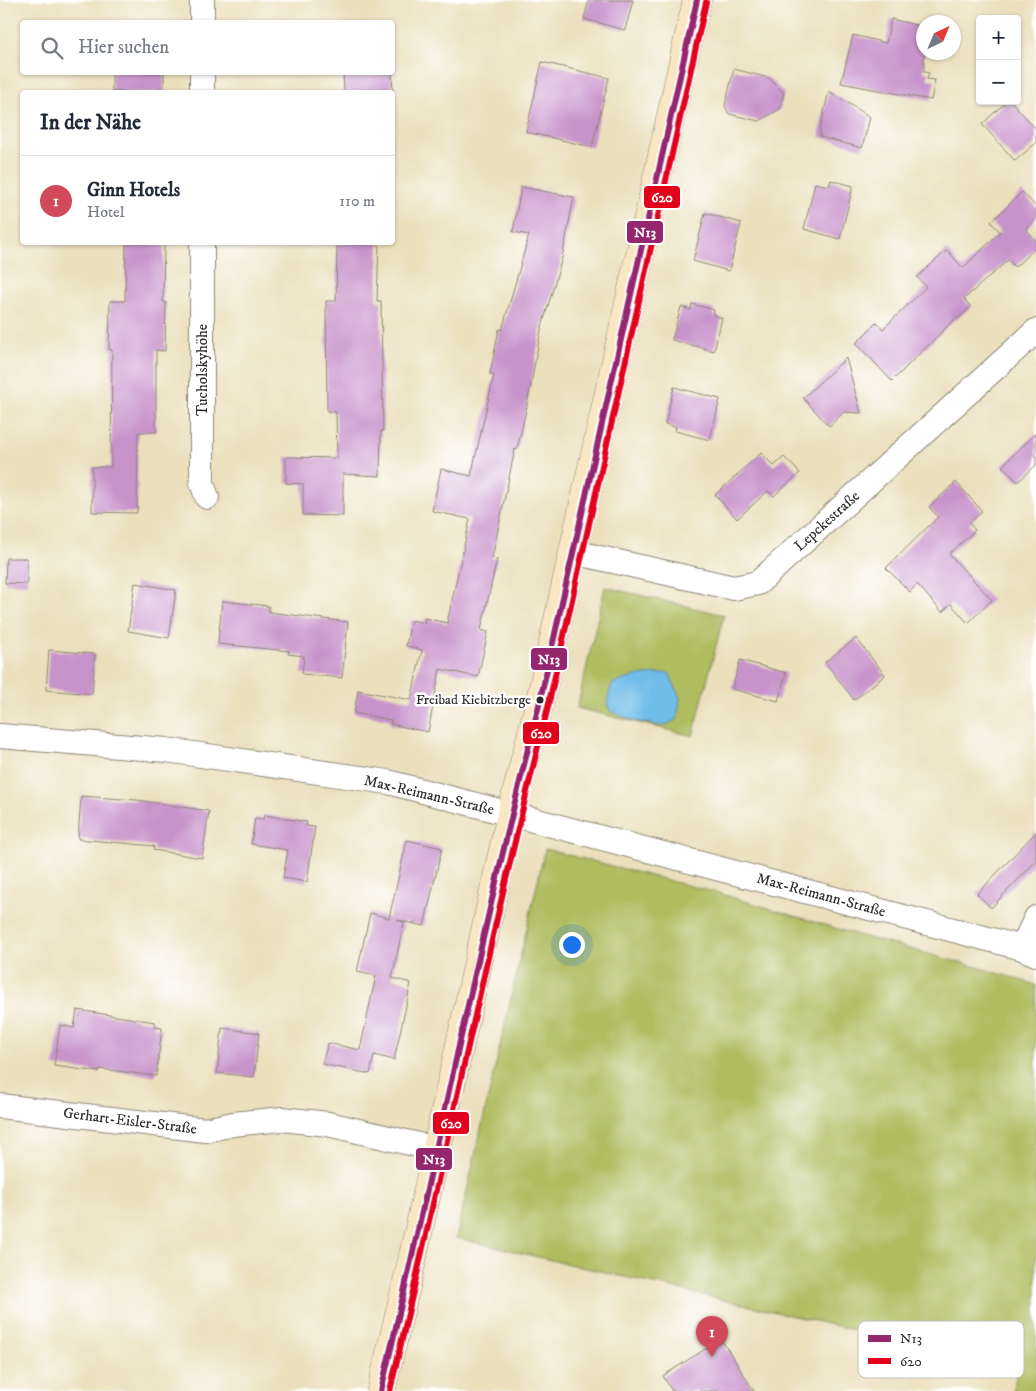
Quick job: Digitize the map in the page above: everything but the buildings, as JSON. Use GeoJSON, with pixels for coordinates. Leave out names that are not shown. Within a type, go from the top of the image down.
{"type":"FeatureCollection","features":[{"type":"Feature","properties":{"kind":"street"},"geometry":{"type":"LineString","coordinates":[[202,0],[202,20]]}},
{"type":"Feature","properties":{"kind":"street"},"geometry":{"type":"LineString","coordinates":[[382,1391],[511,814],[573,552],[697,0]]}},
{"type":"Feature","properties":{"kind":"street"},"geometry":{"type":"LineString","coordinates":[[202,75],[202,90]]}},
{"type":"Feature","properties":{"kind":"street","name":"Tucholskyhöhe"},"geometry":{"type":"LineString","coordinates":[[202,245],[202,483],[208,497]]}},
{"type":"Feature","properties":{"kind":"street","name":"Lepckestraße"},"geometry":{"type":"LineString","coordinates":[[573,552],[734,588],[758,583],[1036,331]]}},
{"type":"Feature","properties":{"kind":"street","name":"Max-Reimann-Straße"},"geometry":{"type":"LineString","coordinates":[[0,736],[166,750],[388,782],[1029,951]]}},
{"type":"Feature","properties":{"kind":"street"},"geometry":{"type":"LineString","coordinates":[[1029,951],[1036,918]]}},
{"type":"Feature","properties":{"kind":"street","name":"Gerhart-Eisler-Straße"},"geometry":{"type":"LineString","coordinates":[[0,1106],[205,1130],[233,1124],[282,1119],[328,1124],[436,1149]]}},
{"type":"Feature","properties":{"kind":"green space"},"geometry":{"type":"Polygon","coordinates":[[[605,587],[724,615],[693,736],[577,708],[605,587]]]}},
{"type":"Feature","properties":{"kind":"green space"},"geometry":{"type":"Polygon","coordinates":[[[545,849],[718,893],[1036,985],[1036,1391],[1013,1391],[1016,1378],[1024,1378],[1024,1321],[858,1321],[858,1331],[456,1238],[545,849]]]}},
{"type":"Feature","properties":{"kind":"water"},"geometry":{"type":"Polygon","coordinates":[[[669,673],[680,698],[677,720],[662,726],[634,721],[610,711],[607,702],[612,684],[636,676],[669,673]]]}},
{"type":"Feature","properties":{"kind":"transit line","name":"N13"},"geometry":{"type":"LineString","coordinates":[[381,1391],[497,876],[539,705],[697,0]]}},
{"type":"Feature","properties":{"kind":"transit line","name":"620"},"geometry":{"type":"LineString","coordinates":[[390,1391],[506,878],[548,707],[706,2]]}},
{"type":"Feature","properties":{"kind":"place","name":"Freibad Kiebitzberge"},"geometry":{"type":"Point","coordinates":[540,700]}},
{"type":"Feature","properties":{"kind":"place","name":"Ginn Hotels"},"geometry":{"type":"Point","coordinates":[712,1357]}}]}
